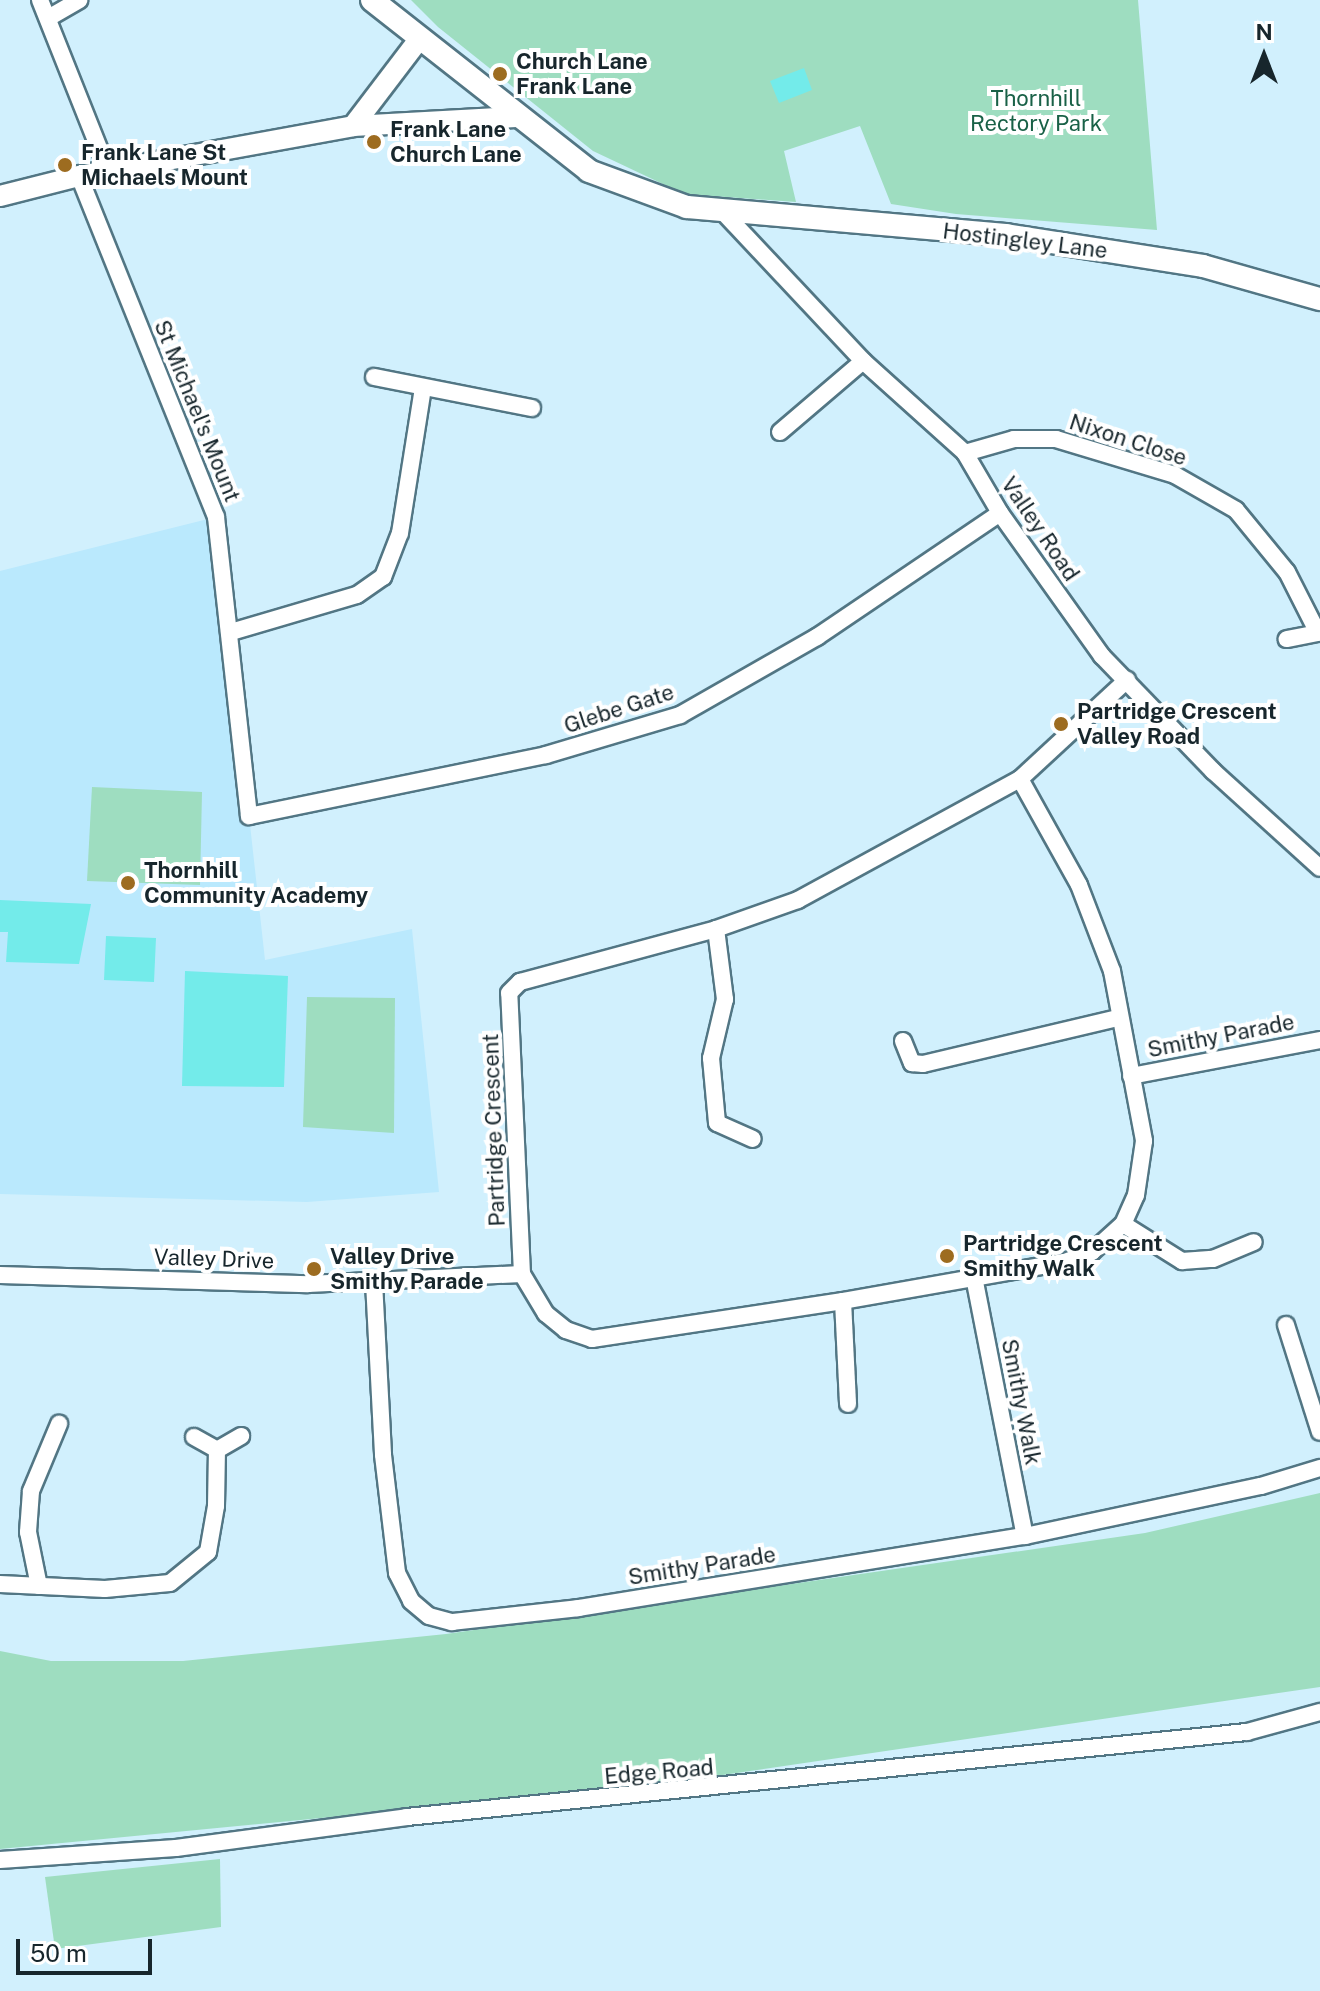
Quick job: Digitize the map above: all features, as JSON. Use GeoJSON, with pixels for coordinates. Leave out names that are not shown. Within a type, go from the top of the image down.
{"type":"FeatureCollection","features":[{"type":"Feature","properties":{"kind":"main road","name":"Hostingley Lane"},"geometry":{"type":"LineString","coordinates":[[372,0],[524,124],[589,171],[687,207],[725,214],[1006,235],[1203,266],[1320,299]]}},
{"type":"Feature","properties":{"kind":"street"},"geometry":{"type":"LineString","coordinates":[[40,0],[50,17],[109,173]]}},
{"type":"Feature","properties":{"kind":"street"},"geometry":{"type":"LineString","coordinates":[[50,17],[79,0]]}},
{"type":"Feature","properties":{"kind":"street"},"geometry":{"type":"LineString","coordinates":[[353,126],[420,38]]}},
{"type":"Feature","properties":{"kind":"street"},"geometry":{"type":"LineString","coordinates":[[0,196],[79,176],[109,173],[353,126],[524,124]]}},
{"type":"Feature","properties":{"kind":"street","name":"St Michael's Mount"},"geometry":{"type":"LineString","coordinates":[[79,176],[216,517],[249,816]]}},
{"type":"Feature","properties":{"kind":"street","name":"Valley Road"},"geometry":{"type":"LineString","coordinates":[[725,214],[863,361],[965,453],[1000,513],[1102,656],[1213,771],[1319,864]]}},
{"type":"Feature","properties":{"kind":"street"},"geometry":{"type":"LineString","coordinates":[[780,432],[863,361]]}},
{"type":"Feature","properties":{"kind":"street"},"geometry":{"type":"LineString","coordinates":[[374,377],[532,408]]}},
{"type":"Feature","properties":{"kind":"street"},"geometry":{"type":"LineString","coordinates":[[231,632],[357,595],[383,577],[400,533],[423,388]]}},
{"type":"Feature","properties":{"kind":"street","name":"Nixon Close"},"geometry":{"type":"LineString","coordinates":[[965,453],[1014,439],[1056,439],[1175,475],[1224,503],[1236,510],[1287,572],[1318,633],[1287,639]]}},
{"type":"Feature","properties":{"kind":"street","name":"Glebe Gate"},"geometry":{"type":"LineString","coordinates":[[249,816],[546,755],[680,715],[817,637],[1000,513]]}},
{"type":"Feature","properties":{"kind":"street","name":"Partridge Crescent"},"geometry":{"type":"LineString","coordinates":[[1123,1224],[1092,1252],[1064,1262],[843,1301],[592,1339],[566,1330],[546,1314],[522,1274],[509,993],[520,982],[716,929],[798,900],[1020,779],[1127,680]]}},
{"type":"Feature","properties":{"kind":"street"},"geometry":{"type":"LineString","coordinates":[[1020,779],[1103,938],[1144,1141],[1142,1165],[1123,1224],[1182,1261],[1213,1259],[1254,1242]]}},
{"type":"Feature","properties":{"kind":"street"},"geometry":{"type":"LineString","coordinates":[[716,929],[725,999],[711,1058],[717,1123],[753,1139]]}},
{"type":"Feature","properties":{"kind":"street"},"geometry":{"type":"LineString","coordinates":[[903,1041],[912,1063],[932,1063],[1118,1018]]}},
{"type":"Feature","properties":{"kind":"street","name":"Smithy Parade"},"geometry":{"type":"LineString","coordinates":[[1131,1076],[1320,1040]]}},
{"type":"Feature","properties":{"kind":"street","name":"Valley Drive"},"geometry":{"type":"LineString","coordinates":[[0,1275],[374,1282],[522,1274]]}},
{"type":"Feature","properties":{"kind":"street","name":"Smithy Walk"},"geometry":{"type":"LineString","coordinates":[[974,1277],[1025,1536]]}},
{"type":"Feature","properties":{"kind":"street","name":"Smithy Parade"},"geometry":{"type":"LineString","coordinates":[[374,1282],[383,1455],[397,1573],[411,1601],[429,1616],[452,1622],[578,1608],[1025,1536],[1261,1486],[1320,1468]]}},
{"type":"Feature","properties":{"kind":"street"},"geometry":{"type":"LineString","coordinates":[[843,1301],[848,1404]]}},
{"type":"Feature","properties":{"kind":"street"},"geometry":{"type":"LineString","coordinates":[[1286,1325],[1320,1432]]}},
{"type":"Feature","properties":{"kind":"street"},"geometry":{"type":"LineString","coordinates":[[39,1586],[28,1532],[31,1491],[59,1424]]}},
{"type":"Feature","properties":{"kind":"street"},"geometry":{"type":"LineString","coordinates":[[217,1450],[241,1436]]}},
{"type":"Feature","properties":{"kind":"street"},"geometry":{"type":"LineString","coordinates":[[194,1437],[217,1450]]}},
{"type":"Feature","properties":{"kind":"street"},"geometry":{"type":"LineString","coordinates":[[0,1584],[105,1589],[170,1583],[208,1552],[216,1506],[217,1450]]}},
{"type":"Feature","properties":{"kind":"street","name":"Edge Road"},"geometry":{"type":"LineString","coordinates":[[0,1860],[176,1848],[407,1817],[1231,1734],[1320,1712]]}},
{"type":"Feature","properties":{"kind":"shaded area","name":"Thornhill Community Academy"},"geometry":{"type":"Polygon","coordinates":[[[216,517],[265,960],[412,929],[439,1192],[307,1202],[0,1194],[0,571],[216,517]]]}},
{"type":"Feature","properties":{"kind":"green space","name":"Thornhill Rectory Park"},"geometry":{"type":"Polygon","coordinates":[[[411,0],[1138,0],[1157,230],[956,214],[891,204],[860,126],[784,151],[796,202],[684,194],[593,151],[438,27],[411,0]]]}},
{"type":"Feature","properties":{"kind":"green space"},"geometry":{"type":"Polygon","coordinates":[[[92,787],[202,792],[200,885],[87,881],[92,787]]]}},
{"type":"Feature","properties":{"kind":"green space"},"geometry":{"type":"Polygon","coordinates":[[[307,997],[395,998],[394,1133],[303,1127],[307,997]]]}},
{"type":"Feature","properties":{"kind":"green space"},"geometry":{"type":"Polygon","coordinates":[[[1320,1493],[1320,1687],[641,1787],[0,1849],[0,1651],[51,1661],[183,1661],[446,1634],[1145,1533],[1320,1493]]]}},
{"type":"Feature","properties":{"kind":"green space"},"geometry":{"type":"Polygon","coordinates":[[[220,1859],[221,1927],[55,1949],[45,1877],[220,1859]]]}},
{"type":"Feature","properties":{"kind":"building"},"geometry":{"type":"Polygon","coordinates":[[[804,68],[812,90],[779,103],[770,81],[804,68]]]}},
{"type":"Feature","properties":{"kind":"building"},"geometry":{"type":"Polygon","coordinates":[[[0,900],[91,904],[79,964],[6,962],[8,932],[0,932],[0,900]]]}},
{"type":"Feature","properties":{"kind":"building"},"geometry":{"type":"Polygon","coordinates":[[[106,936],[156,938],[154,982],[104,980],[106,936]]]}},
{"type":"Feature","properties":{"kind":"building"},"geometry":{"type":"Polygon","coordinates":[[[185,971],[288,976],[284,1087],[182,1086],[185,971]]]}},
{"type":"Feature","properties":{"kind":"place","name":"Church Lane Frank Lane"},"geometry":{"type":"Point","coordinates":[500,74]}},
{"type":"Feature","properties":{"kind":"place","name":"Frank Lane Church Lane"},"geometry":{"type":"Point","coordinates":[374,142]}},
{"type":"Feature","properties":{"kind":"place","name":"Frank Lane St Michaels Mount"},"geometry":{"type":"Point","coordinates":[65,165]}},
{"type":"Feature","properties":{"kind":"place","name":"Partridge Crescent Valley Road"},"geometry":{"type":"Point","coordinates":[1061,724]}},
{"type":"Feature","properties":{"kind":"place","name":"Thornhill Community Academy"},"geometry":{"type":"Point","coordinates":[128,883]}},
{"type":"Feature","properties":{"kind":"place","name":"Partridge Crescent Smithy Walk"},"geometry":{"type":"Point","coordinates":[947,1256]}},
{"type":"Feature","properties":{"kind":"place","name":"Valley Drive Smithy Parade"},"geometry":{"type":"Point","coordinates":[314,1269]}}]}
